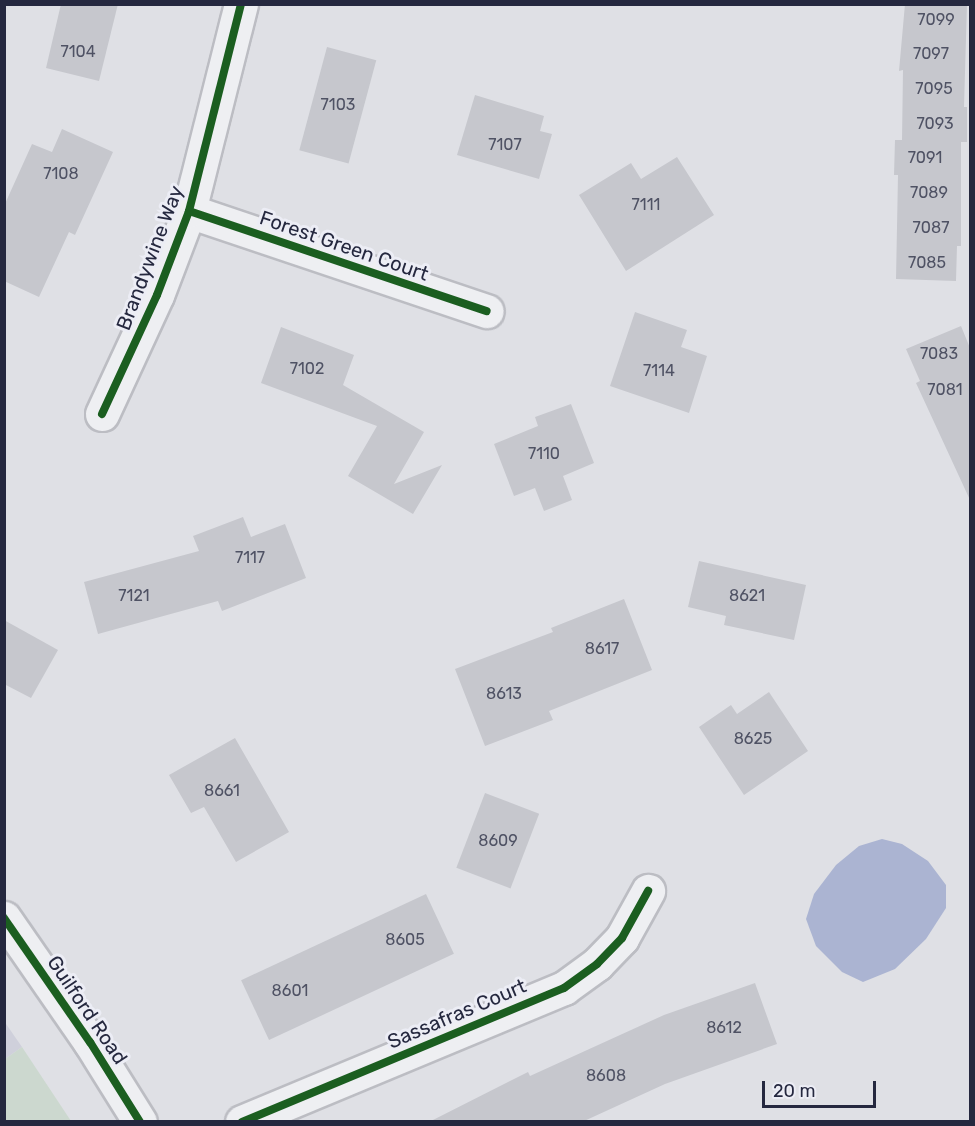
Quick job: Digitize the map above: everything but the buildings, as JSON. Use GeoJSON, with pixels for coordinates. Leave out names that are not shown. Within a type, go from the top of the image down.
{"type":"FeatureCollection","features":[{"type":"Feature","properties":{"kind":"street","name":"Brandywine Way"},"geometry":{"type":"LineString","coordinates":[[102,414],[157,295],[189,211],[240,4]]}},
{"type":"Feature","properties":{"kind":"street","name":"Forest Green Court"},"geometry":{"type":"LineString","coordinates":[[189,211],[487,311]]}},
{"type":"Feature","properties":{"kind":"street","name":"Sassafras Court"},"geometry":{"type":"LineString","coordinates":[[242,1122],[564,987],[597,964],[622,938],[648,891]]}},
{"type":"Feature","properties":{"kind":"street","name":"Guilford Road"},"geometry":{"type":"LineString","coordinates":[[4,918],[90,1042],[140,1122]]}},
{"type":"Feature","properties":{"kind":"shaded area"},"geometry":{"type":"Polygon","coordinates":[[[4,1021],[22,1047],[5,1059],[4,1059],[4,1021]]]}},
{"type":"Feature","properties":{"kind":"shaded area"},"geometry":{"type":"Polygon","coordinates":[[[22,1047],[71,1121],[5,1121],[5,1059],[22,1047]]]}},
{"type":"Feature","properties":{"kind":"water"},"geometry":{"type":"Polygon","coordinates":[[[882,839],[902,844],[928,861],[946,885],[946,908],[926,939],[895,969],[863,982],[842,972],[816,946],[806,919],[814,894],[836,865],[859,846],[882,839]]]}},
{"type":"Feature","properties":{"kind":"cycle path"},"geometry":{"type":"LineString","coordinates":[[102,414],[157,295],[189,211],[241,4]]}},
{"type":"Feature","properties":{"kind":"cycle path"},"geometry":{"type":"LineString","coordinates":[[189,211],[487,311]]}},
{"type":"Feature","properties":{"kind":"cycle path"},"geometry":{"type":"LineString","coordinates":[[242,1122],[564,988],[597,964],[622,938],[648,891]]}},
{"type":"Feature","properties":{"kind":"cycle path"},"geometry":{"type":"LineString","coordinates":[[4,918],[90,1042],[140,1122]]}}]}
